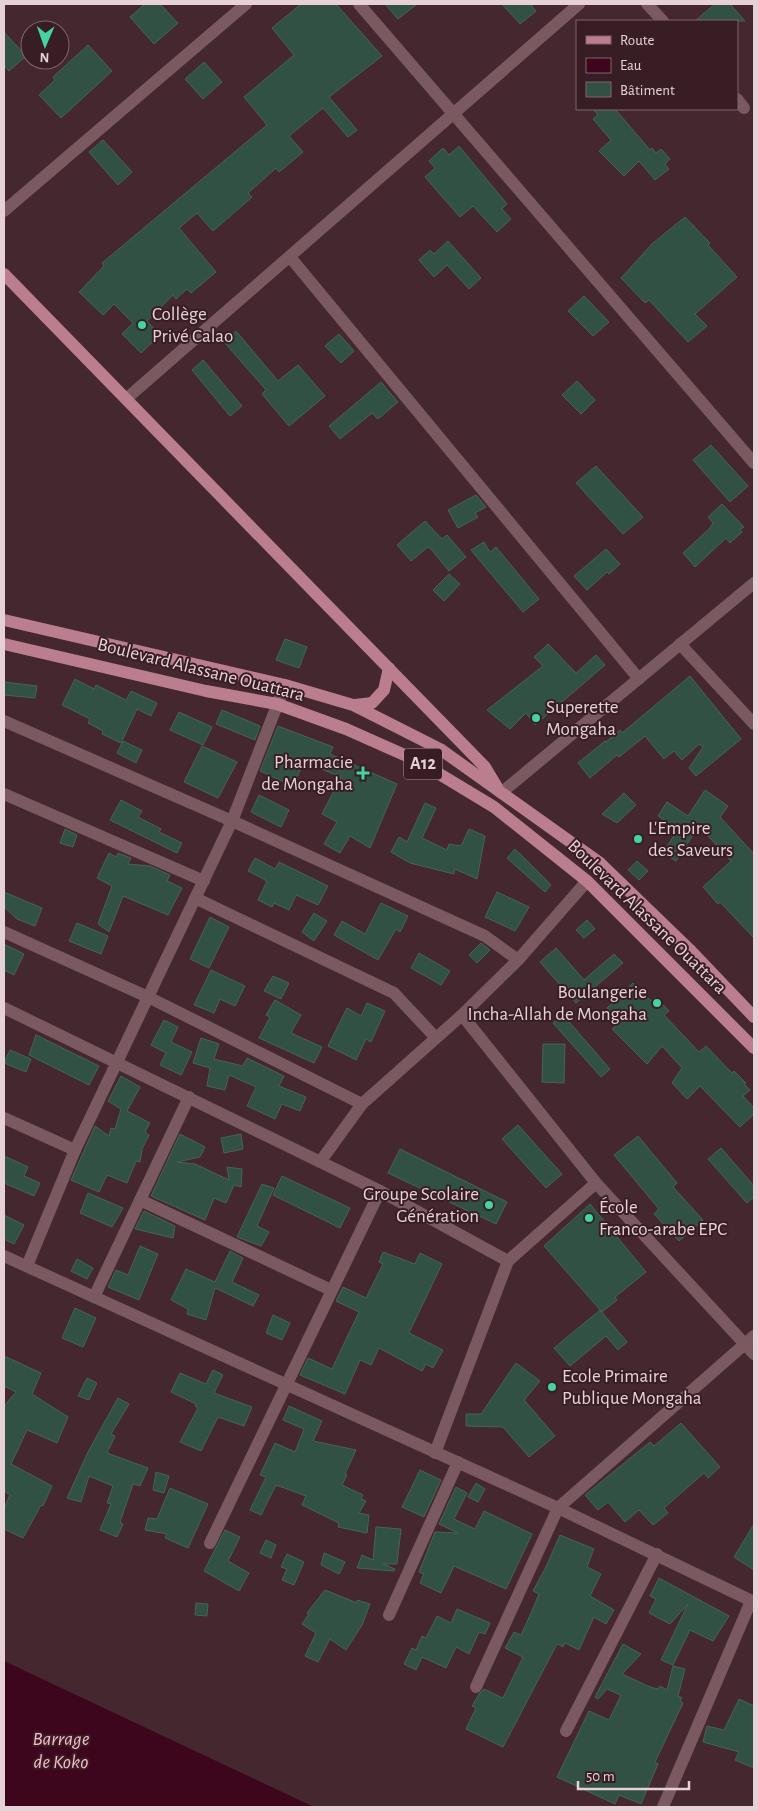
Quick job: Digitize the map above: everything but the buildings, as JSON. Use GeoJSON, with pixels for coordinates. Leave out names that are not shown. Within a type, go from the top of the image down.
{"type":"FeatureCollection","features":[{"type":"Feature","properties":{"kind":"main road","name":"A12"},"geometry":{"type":"LineString","coordinates":[[4,274],[485,767],[501,793]]}},
{"type":"Feature","properties":{"kind":"main road","name":"Boulevard Alassane Ouattara"},"geometry":{"type":"LineString","coordinates":[[4,620],[285,685],[353,705],[440,749],[600,863],[689,949],[754,1017]]}},
{"type":"Feature","properties":{"kind":"main road","name":"Boulevard Alassane Ouattara"},"geometry":{"type":"LineString","coordinates":[[4,644],[69,657],[206,691],[277,704],[346,729],[418,761],[494,807],[587,881],[754,1048]]}},
{"type":"Feature","properties":{"kind":"main road"},"geometry":{"type":"LineString","coordinates":[[353,705],[372,703],[384,690],[389,668]]}},
{"type":"Feature","properties":{"kind":"main road"},"geometry":{"type":"LineString","coordinates":[[494,807],[501,793]]}},
{"type":"Feature","properties":{"kind":"street"},"geometry":{"type":"LineString","coordinates":[[4,211],[246,4]]}},
{"type":"Feature","properties":{"kind":"street"},"geometry":{"type":"LineString","coordinates":[[358,4],[754,463]]}},
{"type":"Feature","properties":{"kind":"street"},"geometry":{"type":"LineString","coordinates":[[126,399],[579,4]]}},
{"type":"Feature","properties":{"kind":"street"},"geometry":{"type":"LineString","coordinates":[[647,4],[662,20]]}},
{"type":"Feature","properties":{"kind":"street"},"geometry":{"type":"LineString","coordinates":[[290,257],[639,679]]}},
{"type":"Feature","properties":{"kind":"street"},"geometry":{"type":"LineString","coordinates":[[501,793],[754,583]]}},
{"type":"Feature","properties":{"kind":"street"},"geometry":{"type":"LineString","coordinates":[[680,644],[754,724]]}},
{"type":"Feature","properties":{"kind":"street"},"geometry":{"type":"LineString","coordinates":[[26,1266],[75,1150],[232,821],[285,685]]}},
{"type":"Feature","properties":{"kind":"street"},"geometry":{"type":"LineString","coordinates":[[4,720],[485,936],[518,960]]}},
{"type":"Feature","properties":{"kind":"street"},"geometry":{"type":"LineString","coordinates":[[4,794],[204,881]]}},
{"type":"Feature","properties":{"kind":"street"},"geometry":{"type":"LineString","coordinates":[[320,1162],[362,1104],[435,1037],[462,1015],[518,960],[587,881]]}},
{"type":"Feature","properties":{"kind":"street"},"geometry":{"type":"LineString","coordinates":[[195,898],[394,993],[435,1037]]}},
{"type":"Feature","properties":{"kind":"street"},"geometry":{"type":"LineString","coordinates":[[4,932],[148,997],[362,1104]]}},
{"type":"Feature","properties":{"kind":"street"},"geometry":{"type":"LineString","coordinates":[[4,1008],[380,1191],[508,1261]]}},
{"type":"Feature","properties":{"kind":"street"},"geometry":{"type":"LineString","coordinates":[[462,1015],[596,1183],[751,1345],[558,1508],[476,1687]]}},
{"type":"Feature","properties":{"kind":"street"},"geometry":{"type":"LineString","coordinates":[[94,1297],[189,1097]]}},
{"type":"Feature","properties":{"kind":"street"},"geometry":{"type":"LineString","coordinates":[[4,1118],[75,1150]]}},
{"type":"Feature","properties":{"kind":"street"},"geometry":{"type":"LineString","coordinates":[[435,1453],[508,1261],[596,1183]]}},
{"type":"Feature","properties":{"kind":"street"},"geometry":{"type":"LineString","coordinates":[[210,1543],[380,1191]]}},
{"type":"Feature","properties":{"kind":"street"},"geometry":{"type":"LineString","coordinates":[[140,1200],[331,1290]]}},
{"type":"Feature","properties":{"kind":"street"},"geometry":{"type":"LineString","coordinates":[[4,1256],[558,1508],[753,1601],[663,1807]]}},
{"type":"Feature","properties":{"kind":"street"},"geometry":{"type":"LineString","coordinates":[[389,1615],[458,1462]]}},
{"type":"Feature","properties":{"kind":"street"},"geometry":{"type":"LineString","coordinates":[[566,1731],[657,1554]]}},
{"type":"Feature","properties":{"kind":"water","name":"Barrage de Koko"},"geometry":{"type":"Polygon","coordinates":[[[4,1661],[314,1807],[4,1807],[4,1661]]]}},
{"type":"Feature","properties":{"kind":"place","name":"Collège Privé Calao"},"geometry":{"type":"Point","coordinates":[142,325]}},
{"type":"Feature","properties":{"kind":"place","name":"Superette Mongaha"},"geometry":{"type":"Point","coordinates":[536,718]}},
{"type":"Feature","properties":{"kind":"place","name":"Pharmacie de Mongaha"},"geometry":{"type":"Point","coordinates":[363,773]}},
{"type":"Feature","properties":{"kind":"place","name":"L'Empire des Saveurs"},"geometry":{"type":"Point","coordinates":[638,839]}},
{"type":"Feature","properties":{"kind":"place","name":"Boulangerie Incha-Allah de Mongaha"},"geometry":{"type":"Point","coordinates":[657,1003]}},
{"type":"Feature","properties":{"kind":"place","name":"Groupe Scolaire Génération"},"geometry":{"type":"Point","coordinates":[489,1205]}},
{"type":"Feature","properties":{"kind":"place","name":"École Franco-arabe EPC"},"geometry":{"type":"Point","coordinates":[589,1218]}},
{"type":"Feature","properties":{"kind":"place","name":"Ecole Primaire Publique Mongaha"},"geometry":{"type":"Point","coordinates":[552,1387]}}]}
